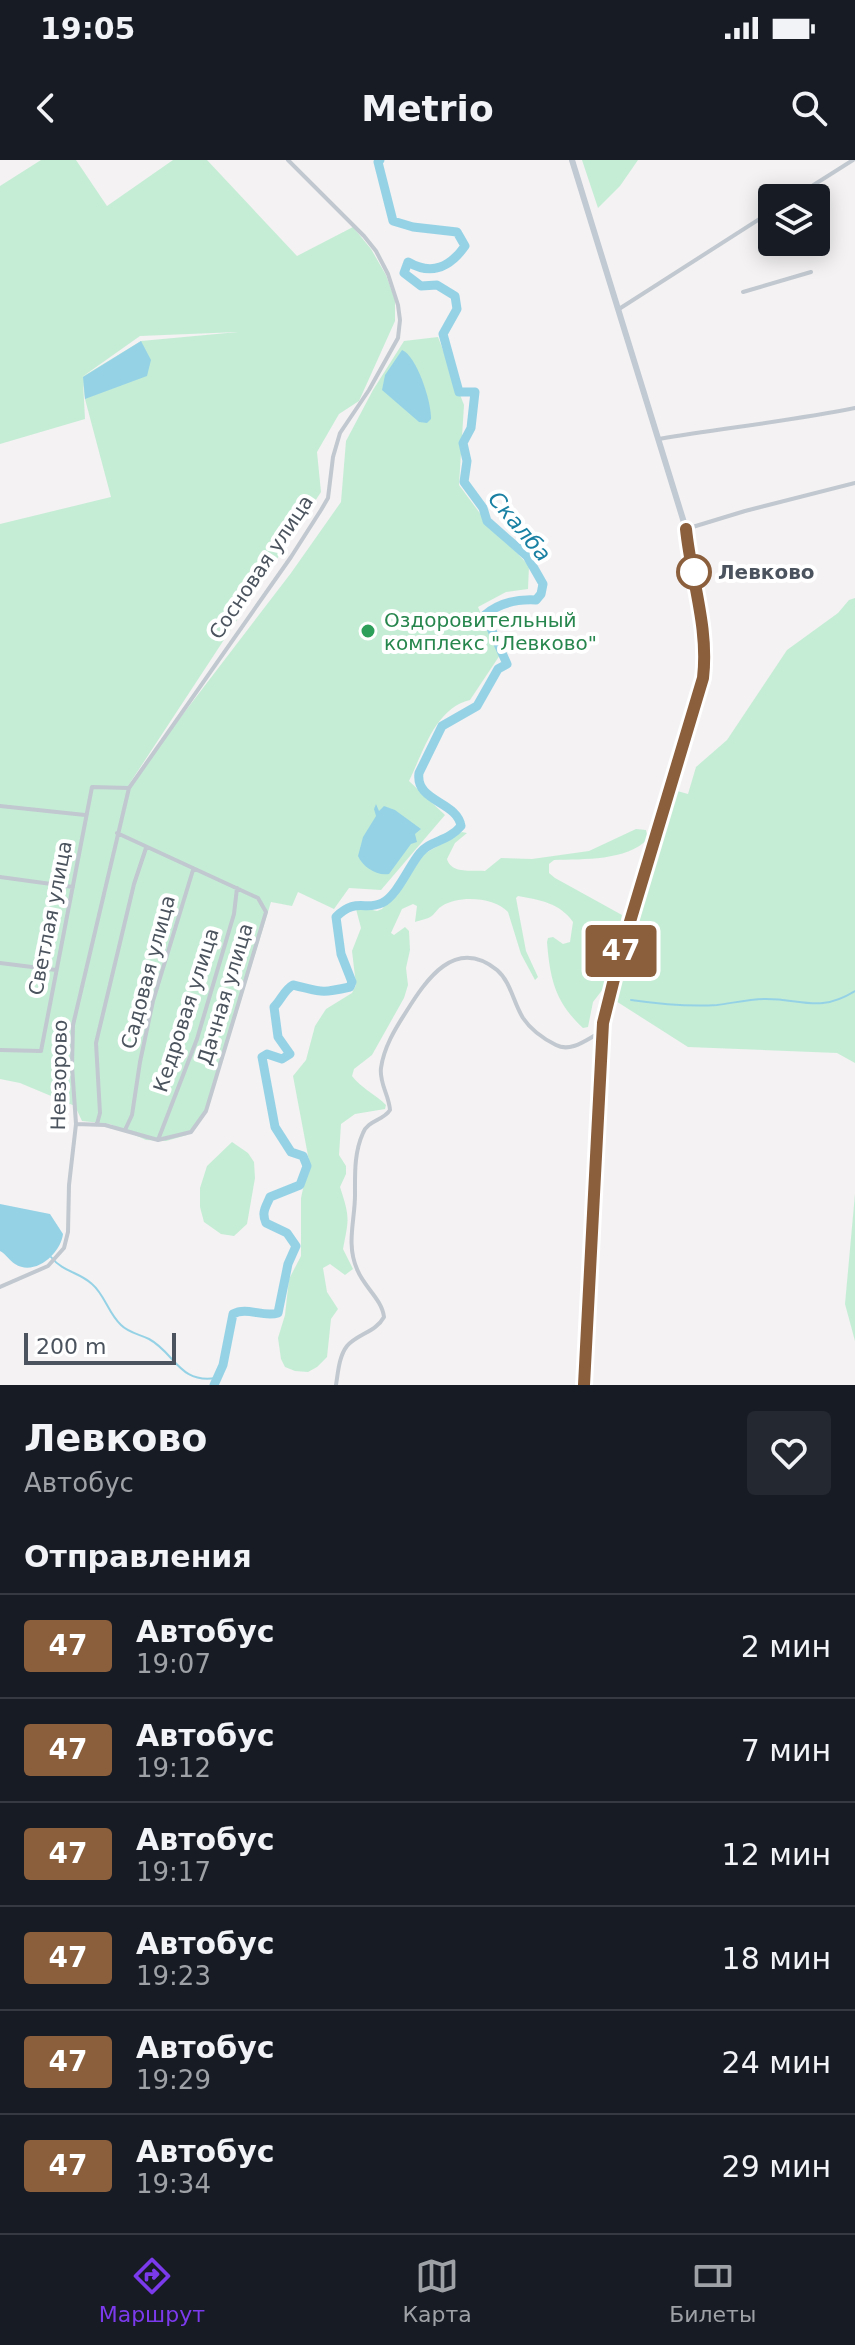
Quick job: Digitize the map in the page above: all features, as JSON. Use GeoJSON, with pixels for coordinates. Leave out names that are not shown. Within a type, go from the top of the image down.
{"type":"FeatureCollection","features":[{"type":"Feature","properties":{"kind":"street","name":"Сосновая улица"},"geometry":{"type":"LineString","coordinates":[[130,785],[291,557],[328,498],[333,457],[340,433],[398,338],[398,305],[388,274],[376,251],[288,160]]}},
{"type":"Feature","properties":{"kind":"street"},"geometry":{"type":"LineString","coordinates":[[572,160],[686,529],[706,654],[703,678],[616,968],[601,1032],[584,1385]]}},
{"type":"Feature","properties":{"kind":"street"},"geometry":{"type":"LineString","coordinates":[[815,184],[853,160]]}},
{"type":"Feature","properties":{"kind":"street"},"geometry":{"type":"LineString","coordinates":[[619,309],[758,220]]}},
{"type":"Feature","properties":{"kind":"street"},"geometry":{"type":"LineString","coordinates":[[743,292],[811,272]]}},
{"type":"Feature","properties":{"kind":"street"},"geometry":{"type":"LineString","coordinates":[[659,439],[758,423],[784,422],[855,408]]}},
{"type":"Feature","properties":{"kind":"street"},"geometry":{"type":"LineString","coordinates":[[686,529],[855,483]]}},
{"type":"Feature","properties":{"kind":"street","name":"Светлая улица"},"geometry":{"type":"LineString","coordinates":[[0,1050],[41,1051],[92,787],[130,785]]}},
{"type":"Feature","properties":{"kind":"street","name":"Невзорово"},"geometry":{"type":"LineString","coordinates":[[0,1287],[48,1266],[64,1248],[68,1232],[76,1124],[73,1025],[130,785]]}},
{"type":"Feature","properties":{"kind":"street"},"geometry":{"type":"LineString","coordinates":[[0,806],[86,815]]}},
{"type":"Feature","properties":{"kind":"street","name":"Дачная улица"},"geometry":{"type":"LineString","coordinates":[[117,833],[258,898],[266,912],[206,1111],[191,1132],[158,1140]]}},
{"type":"Feature","properties":{"kind":"street"},"geometry":{"type":"LineString","coordinates":[[97,1124],[100,1113],[96,1043],[134,884],[146,848]]}},
{"type":"Feature","properties":{"kind":"street","name":"Садовая улица"},"geometry":{"type":"LineString","coordinates":[[125,1130],[132,1115],[153,1001],[193,869]]}},
{"type":"Feature","properties":{"kind":"street"},"geometry":{"type":"LineString","coordinates":[[0,877],[73,887]]}},
{"type":"Feature","properties":{"kind":"street","name":"Кедровая улица"},"geometry":{"type":"LineString","coordinates":[[158,1140],[197,1039],[234,914],[237,888]]}},
{"type":"Feature","properties":{"kind":"street"},"geometry":{"type":"LineString","coordinates":[[336,1385],[339,1366],[348,1344],[378,1326],[384,1317],[380,1305],[360,1276],[352,1254],[355,1169],[363,1132],[390,1110],[381,1071],[385,1051],[396,1027],[428,979],[448,962],[458,959],[480,961],[501,974],[524,1019],[552,1043],[571,1048],[601,1032]]}},
{"type":"Feature","properties":{"kind":"street"},"geometry":{"type":"LineString","coordinates":[[0,963],[56,970]]}},
{"type":"Feature","properties":{"kind":"street"},"geometry":{"type":"LineString","coordinates":[[76,1124],[97,1124],[158,1140]]}},
{"type":"Feature","properties":{"kind":"green space"},"geometry":{"type":"Polygon","coordinates":[[[41,160],[76,160],[107,206],[173,160],[207,160],[297,256],[353,227],[386,275],[395,300],[395,321],[359,401],[339,414],[317,452],[321,492],[128,786],[291,573],[341,502],[346,441],[404,341],[438,337],[464,405],[459,485],[479,512],[529,566],[528,589],[506,592],[478,607],[500,655],[470,700],[448,712],[439,722],[409,781],[445,815],[381,890],[349,888],[334,909],[298,892],[292,906],[271,902],[208,1108],[187,1135],[166,1141],[146,1140],[110,1124],[82,1121],[75,1106],[20,1083],[0,1079],[0,524],[111,497],[83,381],[85,419],[0,444],[0,186],[41,160]],[[238,332],[140,336],[82,377],[141,341],[238,332]]]}},
{"type":"Feature","properties":{"kind":"green space"},"geometry":{"type":"Polygon","coordinates":[[[582,160],[638,160],[620,186],[598,208],[582,160]]]}},
{"type":"Feature","properties":{"kind":"green space"},"geometry":{"type":"Polygon","coordinates":[[[855,598],[855,1063],[837,1053],[688,1047],[608,996],[670,789],[688,794],[696,767],[727,740],[787,650],[855,598]]]}},
{"type":"Feature","properties":{"kind":"green space"},"geometry":{"type":"Polygon","coordinates":[[[636,829],[646,830],[648,839],[628,851],[591,859],[554,860],[549,864],[549,873],[555,878],[622,915],[609,973],[603,989],[593,1002],[588,1027],[583,1028],[566,1009],[552,979],[548,938],[553,937],[563,944],[570,942],[573,922],[556,906],[516,898],[526,951],[538,977],[535,980],[521,954],[508,912],[502,907],[476,899],[458,900],[449,902],[429,918],[415,922],[417,906],[413,904],[402,909],[391,933],[394,935],[405,927],[409,931],[408,985],[372,1055],[354,1069],[352,1076],[386,1105],[385,1109],[355,1114],[341,1124],[339,1155],[346,1166],[346,1174],[340,1187],[348,1218],[343,1249],[353,1269],[345,1275],[330,1264],[323,1268],[327,1292],[338,1309],[331,1319],[327,1357],[308,1372],[285,1367],[278,1338],[285,1315],[289,1279],[301,1256],[301,1198],[309,1161],[293,1076],[306,1060],[315,1026],[326,1009],[352,993],[356,985],[352,951],[361,928],[356,909],[382,909],[424,854],[462,832],[467,833],[455,843],[447,859],[449,864],[463,870],[485,871],[501,858],[532,859],[589,851],[636,829]]]}},
{"type":"Feature","properties":{"kind":"green space"},"geometry":{"type":"Polygon","coordinates":[[[232,1142],[248,1153],[254,1162],[255,1178],[247,1224],[234,1236],[221,1234],[204,1222],[200,1207],[200,1188],[207,1166],[232,1142]]]}},
{"type":"Feature","properties":{"kind":"green space"},"geometry":{"type":"Polygon","coordinates":[[[855,1194],[855,1341],[845,1304],[855,1194]]]}},
{"type":"Feature","properties":{"kind":"water"},"geometry":{"type":"Polygon","coordinates":[[[141,341],[151,360],[147,376],[85,399],[83,377],[141,341]]]}},
{"type":"Feature","properties":{"kind":"water"},"geometry":{"type":"Polygon","coordinates":[[[402,350],[413,361],[426,392],[431,412],[427,423],[419,422],[382,390],[385,375],[402,350]]]}},
{"type":"Feature","properties":{"kind":"water"},"geometry":{"type":"Polygon","coordinates":[[[376,804],[379,811],[384,806],[395,810],[421,829],[415,834],[417,842],[411,844],[389,874],[370,870],[358,856],[363,837],[376,816],[376,804]]]}},
{"type":"Feature","properties":{"kind":"water"},"geometry":{"type":"Polygon","coordinates":[[[0,1204],[50,1214],[63,1234],[57,1249],[46,1261],[23,1267],[0,1251],[0,1204]]]}},
{"type":"Feature","properties":{"kind":"waterway","name":"Скалба"},"geometry":{"type":"LineString","coordinates":[[214,1385],[223,1365],[233,1314],[244,1311],[278,1313],[288,1264],[296,1246],[287,1233],[266,1223],[264,1216],[270,1197],[300,1185],[307,1166],[303,1156],[291,1152],[275,1127],[262,1057],[267,1054],[282,1059],[290,1054],[278,1037],[274,1007],[293,985],[321,991],[350,987],[352,982],[341,954],[336,917],[355,906],[382,903],[398,888],[424,849],[461,826],[452,811],[423,790],[419,773],[442,726],[477,706],[498,669],[507,664],[485,615],[509,603],[536,600],[543,584],[527,556],[487,521],[483,508],[464,482],[467,461],[463,443],[471,428],[475,392],[459,392],[443,334],[457,309],[455,296],[437,285],[421,286],[404,273],[408,262],[433,269],[447,264],[465,246],[457,232],[413,227],[393,221],[380,160]]}},
{"type":"Feature","properties":{"kind":"waterway"},"geometry":{"type":"LineString","coordinates":[[631,1000],[695,1006],[766,999],[821,1003],[855,991]]}},
{"type":"Feature","properties":{"kind":"waterway"},"geometry":{"type":"LineString","coordinates":[[51,1257],[92,1284],[124,1328],[158,1345],[185,1372],[204,1379],[216,1378]]}},
{"type":"Feature","properties":{"kind":"bus line","name":"47"},"geometry":{"type":"LineString","coordinates":[[584,1385],[603,1023],[608,996],[699,695],[706,654],[686,529]]}},
{"type":"Feature","properties":{"kind":"place","name":"Левково"},"geometry":{"type":"Point","coordinates":[694,572]}},
{"type":"Feature","properties":{"kind":"place","name":"Оздоровительный комплекс \"Левково\""},"geometry":{"type":"Point","coordinates":[368,631]}}]}
